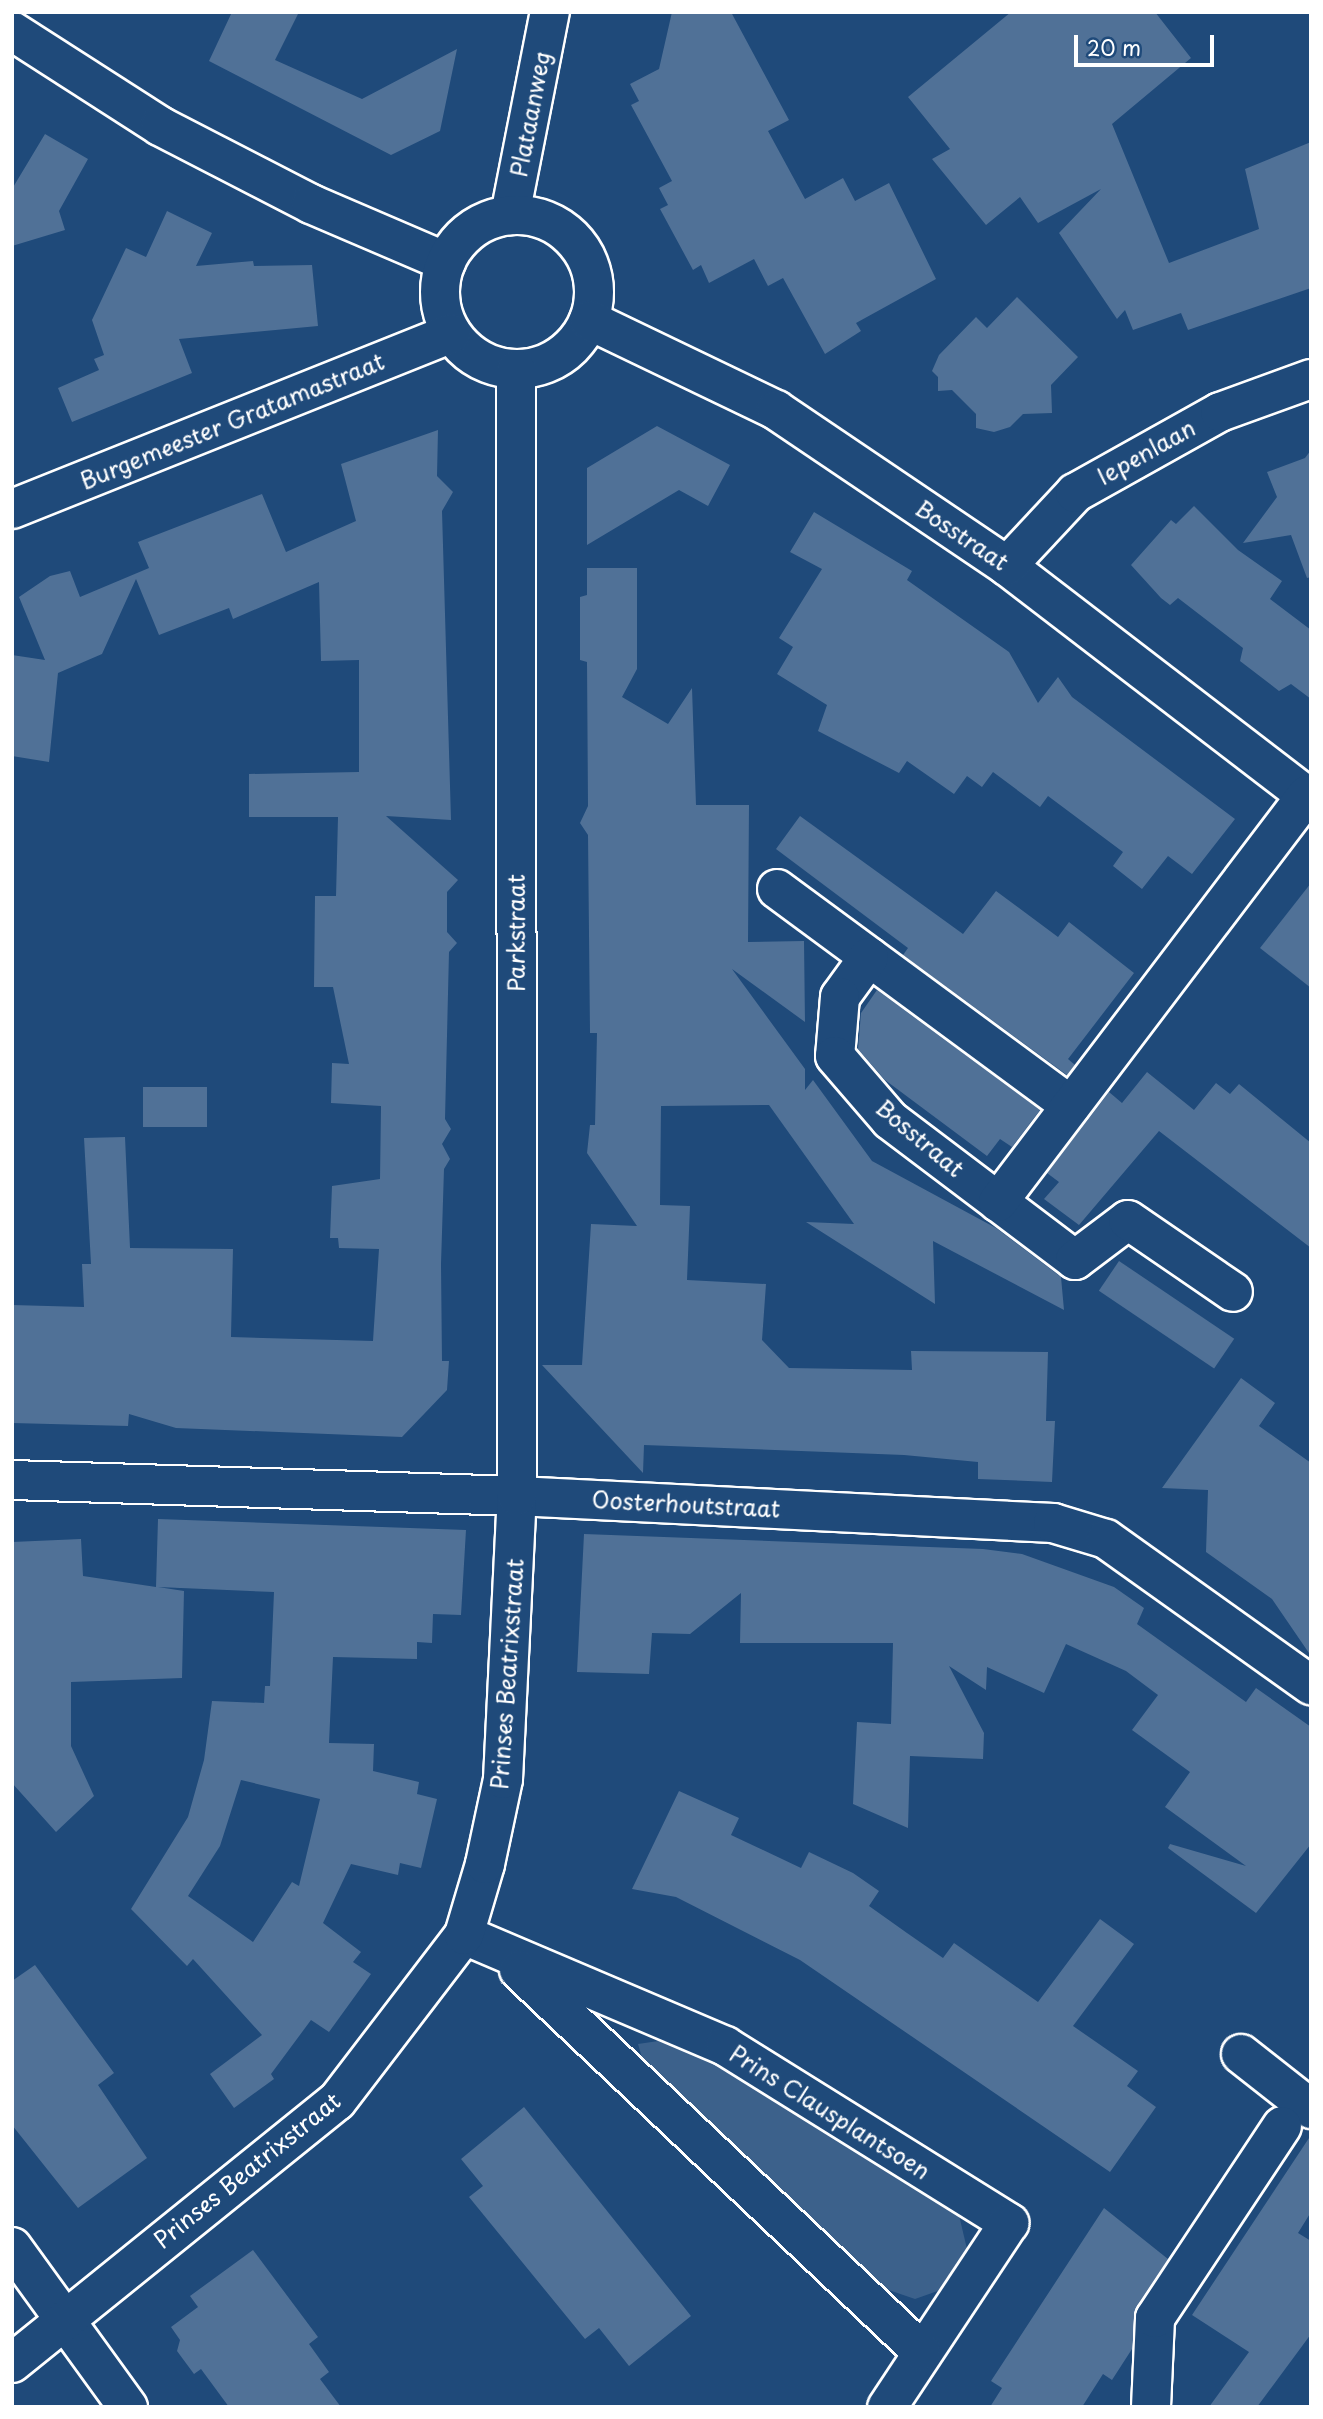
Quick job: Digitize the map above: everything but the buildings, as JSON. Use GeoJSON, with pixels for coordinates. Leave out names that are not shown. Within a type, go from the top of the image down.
{"type":"FeatureCollection","features":[{"type":"Feature","properties":{"kind":"street","name":"Plataanweg"},"geometry":{"type":"LineString","coordinates":[[510,215],[550,12]]}},
{"type":"Feature","properties":{"kind":"street"},"geometry":{"type":"LineString","coordinates":[[12,31],[160,126],[311,204],[446,262]]}},
{"type":"Feature","properties":{"kind":"street"},"geometry":{"type":"LineString","coordinates":[[510,215],[544,221],[578,246],[594,286],[589,320],[560,356],[516,370],[479,360],[451,333],[440,298],[446,262],[478,225],[510,215]]}},
{"type":"Feature","properties":{"kind":"street","name":"Bosstraat"},"geometry":{"type":"LineString","coordinates":[[589,320],[776,410],[1007,566],[1309,797],[999,1202]]}},
{"type":"Feature","properties":{"kind":"street","name":"Burgemeester Gratamastraat"},"geometry":{"type":"LineString","coordinates":[[12,509],[451,333]]}},
{"type":"Feature","properties":{"kind":"street","name":"Parkstraat"},"geometry":{"type":"LineString","coordinates":[[516,370],[517,1496]]}},
{"type":"Feature","properties":{"kind":"street","name":"Iepenlaan"},"geometry":{"type":"LineString","coordinates":[[1007,566],[1075,493],[1220,412],[1311,379]]}},
{"type":"Feature","properties":{"kind":"street"},"geometry":{"type":"LineString","coordinates":[[777,889],[1071,1107]]}},
{"type":"Feature","properties":{"kind":"street","name":"Bosstraat"},"geometry":{"type":"LineString","coordinates":[[869,957],[840,997],[835,1056],[890,1120],[1075,1259],[1128,1220],[1233,1292]]}},
{"type":"Feature","properties":{"kind":"street","name":"Oosterhoutstraat"},"geometry":{"type":"LineString","coordinates":[[12,1480],[517,1496],[1053,1523],[1106,1539],[1311,1685]]}},
{"type":"Feature","properties":{"kind":"street","name":"Prinses Beatrixstraat"},"geometry":{"type":"LineString","coordinates":[[12,2363],[63,2317],[337,2101],[464,1935],[503,1779],[517,1496]]}},
{"type":"Feature","properties":{"kind":"street","name":"Prins Clausplantsoen"},"geometry":{"type":"LineString","coordinates":[[464,1935],[502,1954],[724,2046],[1009,2224],[921,2351],[887,2407]]}},
{"type":"Feature","properties":{"kind":"street","name":"Prins Clausplantsoen"},"geometry":{"type":"LineString","coordinates":[[502,1954],[921,2351]]}},
{"type":"Feature","properties":{"kind":"street"},"geometry":{"type":"LineString","coordinates":[[1151,2407],[1155,2318],[1296,2118],[1241,2054]]}},
{"type":"Feature","properties":{"kind":"street"},"geometry":{"type":"LineString","coordinates":[[12,2247],[128,2407]]}},
{"type":"Feature","properties":{"kind":"shaded area"},"geometry":{"type":"Polygon","coordinates":[[[672,2039],[720,2062],[958,2211],[967,2249],[949,2287],[915,2299],[874,2285],[645,2068],[638,2044],[672,2039]]]}}]}
